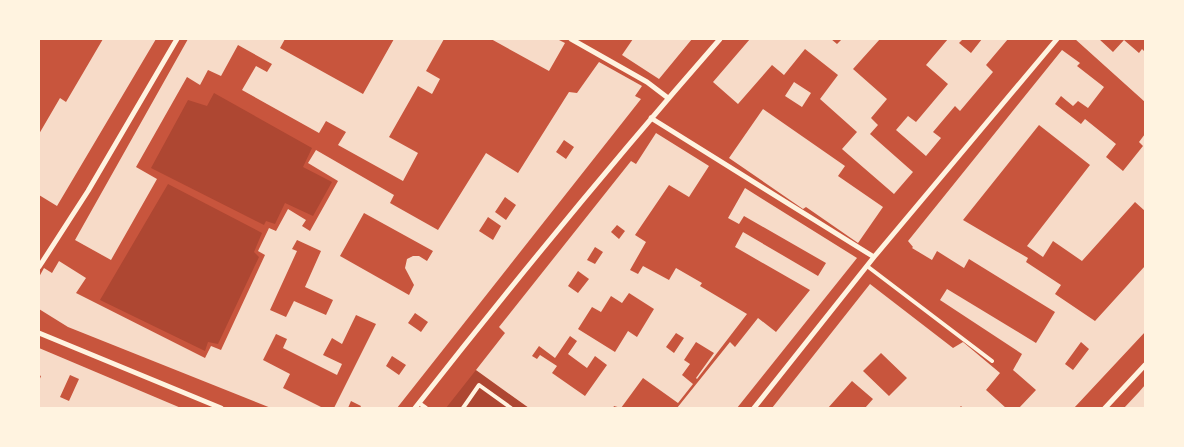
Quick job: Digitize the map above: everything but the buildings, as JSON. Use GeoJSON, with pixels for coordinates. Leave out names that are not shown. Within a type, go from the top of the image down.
{"type":"FeatureCollection","features":[{"type":"Feature","properties":{"kind":"street"},"geometry":{"type":"LineString","coordinates":[[39,266],[88,191],[177,39]]}},
{"type":"Feature","properties":{"kind":"street"},"geometry":{"type":"LineString","coordinates":[[571,39],[647,82],[668,98]]}},
{"type":"Feature","properties":{"kind":"street"},"geometry":{"type":"LineString","coordinates":[[415,408],[510,287],[651,118],[720,39]]}},
{"type":"Feature","properties":{"kind":"street"},"geometry":{"type":"LineString","coordinates":[[754,408],[874,257],[1057,39]]}},
{"type":"Feature","properties":{"kind":"street"},"geometry":{"type":"LineString","coordinates":[[651,118],[874,257]]}},
{"type":"Feature","properties":{"kind":"street"},"geometry":{"type":"LineString","coordinates":[[39,333],[222,408]]}},
{"type":"Feature","properties":{"kind":"street"},"geometry":{"type":"LineString","coordinates":[[1105,408],[1145,365]]}},
{"type":"Feature","properties":{"kind":"lane"},"geometry":{"type":"LineString","coordinates":[[867,266],[992,361]]}},
{"type":"Feature","properties":{"kind":"lane"},"geometry":{"type":"LineString","coordinates":[[463,408],[479,385],[511,408]]}},
{"type":"Feature","properties":{"kind":"lane"},"geometry":{"type":"LineString","coordinates":[[419,403],[426,408]]}},
{"type":"Feature","properties":{"kind":"shaded area"},"geometry":{"type":"Polygon","coordinates":[[[214,93],[312,148],[303,167],[332,182],[313,216],[285,203],[275,224],[266,221],[264,225],[151,168],[188,100],[207,106],[214,93]]]}},
{"type":"Feature","properties":{"kind":"shaded area"},"geometry":{"type":"Polygon","coordinates":[[[168,184],[262,233],[254,252],[259,257],[218,344],[208,342],[205,351],[100,300],[168,184]]]}},
{"type":"Feature","properties":{"kind":"shaded area"},"geometry":{"type":"Polygon","coordinates":[[[476,370],[529,408],[446,408],[476,370]]]}}]}
